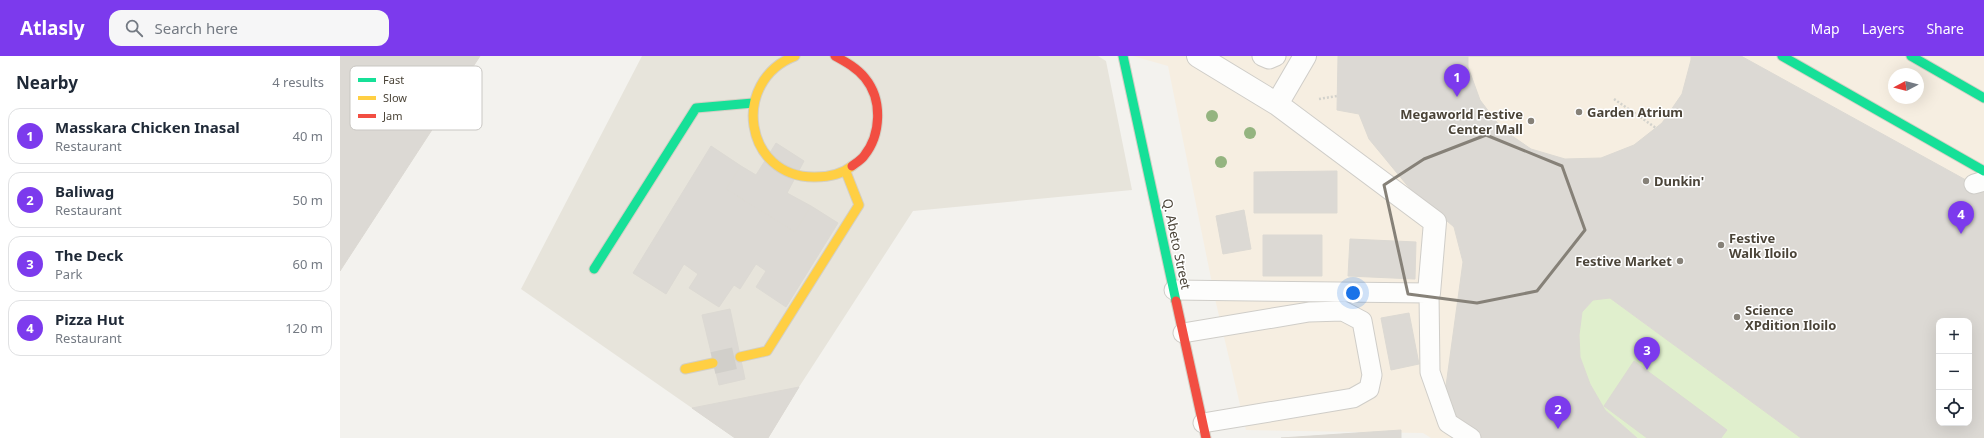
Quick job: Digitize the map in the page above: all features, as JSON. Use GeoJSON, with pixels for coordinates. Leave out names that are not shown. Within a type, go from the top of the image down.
{"type":"FeatureCollection","features":[{"type":"Feature","properties":{"kind":"street"},"geometry":{"type":"LineString","coordinates":[[795,56],[774,67],[761,83],[753,103],[752,124],[758,144],[770,161],[787,173],[807,179],[827,178],[846,172],[863,159],[873,141],[878,121],[877,100],[868,81],[846,59]]}},
{"type":"Feature","properties":{"kind":"street","name":"Q. Abeto Street"},"geometry":{"type":"LineString","coordinates":[[1123,56],[1204,431]]}},
{"type":"Feature","properties":{"kind":"street"},"geometry":{"type":"LineString","coordinates":[[1198,56],[1277,104],[1435,222],[1429,293]]}},
{"type":"Feature","properties":{"kind":"street"},"geometry":{"type":"LineString","coordinates":[[1277,104],[1305,56]]}},
{"type":"Feature","properties":{"kind":"street"},"geometry":{"type":"LineString","coordinates":[[1782,56],[1980,179]]}},
{"type":"Feature","properties":{"kind":"street"},"geometry":{"type":"LineString","coordinates":[[1911,56],[1984,98]]}},
{"type":"Feature","properties":{"kind":"street"},"geometry":{"type":"LineString","coordinates":[[594,269],[696,108],[753,103]]}},
{"type":"Feature","properties":{"kind":"street"},"geometry":{"type":"LineString","coordinates":[[740,357],[767,351],[859,205],[846,172]]}},
{"type":"Feature","properties":{"kind":"street"},"geometry":{"type":"LineString","coordinates":[[685,369],[713,363]]}},
{"type":"Feature","properties":{"kind":"lane"},"geometry":{"type":"LineString","coordinates":[[1262,56],[1269,59],[1276,56]]}},
{"type":"Feature","properties":{"kind":"lane"},"geometry":{"type":"LineString","coordinates":[[1174,290],[1429,293],[1430,372],[1448,424],[1471,438]]}},
{"type":"Feature","properties":{"kind":"lane"},"geometry":{"type":"LineString","coordinates":[[1183,332],[1309,312],[1343,311],[1362,321],[1372,376],[1369,388],[1353,398],[1204,431]]}},
{"type":"Feature","properties":{"kind":"path"},"geometry":{"type":"LineString","coordinates":[[1614,99],[1656,128]]}},
{"type":"Feature","properties":{"kind":"highlighted area"},"geometry":{"type":"Polygon","coordinates":[[[1486,135],[1562,166],[1585,230],[1537,291],[1477,303],[1408,294],[1384,185],[1424,159],[1486,135]]]}},
{"type":"Feature","properties":{"kind":"shaded area"},"geometry":{"type":"Polygon","coordinates":[[[642,56],[1098,56],[1106,61],[1132,190],[913,211],[799,387],[768,438],[735,438],[521,289],[642,56]]]}},
{"type":"Feature","properties":{"kind":"shaded area","name":"Festive Walk Iloilo"},"geometry":{"type":"Polygon","coordinates":[[[1133,56],[1984,56],[1984,438],[1431,438],[1423,433],[1246,430],[1216,303],[1168,66],[1133,56]]]}},
{"type":"Feature","properties":{"kind":"green space"},"geometry":{"type":"Polygon","coordinates":[[[1610,298],[1801,438],[1637,438],[1605,410],[1590,384],[1580,357],[1579,335],[1582,312],[1593,300],[1610,298]]]}},
{"type":"Feature","properties":{"kind":"building"},"geometry":{"type":"Polygon","coordinates":[[[340,56],[480,56],[473,66],[350,66],[350,130],[432,130],[340,271],[340,56]]]}},
{"type":"Feature","properties":{"kind":"building","name":"Festive Walk Iloilo"},"geometry":{"type":"Polygon","coordinates":[[[1338,56],[1741,56],[1984,190],[1984,438],[1801,438],[1610,298],[1593,300],[1582,312],[1579,335],[1580,357],[1590,384],[1605,410],[1637,438],[1480,438],[1442,415],[1463,262],[1454,227],[1411,190],[1369,139],[1359,114],[1337,110],[1338,56]]]}},
{"type":"Feature","properties":{"kind":"building","name":"Garden Atrium"},"geometry":{"type":"Polygon","coordinates":[[[1468,56],[1691,56],[1691,60],[1682,94],[1662,123],[1634,145],[1601,158],[1565,159],[1531,149],[1502,129],[1480,100],[1468,67],[1468,56]]]}},
{"type":"Feature","properties":{"kind":"building"},"geometry":{"type":"Polygon","coordinates":[[[776,143],[804,161],[787,193],[811,206],[795,232],[726,189],[741,166],[756,175],[776,143]]]}},
{"type":"Feature","properties":{"kind":"building"},"geometry":{"type":"Polygon","coordinates":[[[711,146],[741,166],[726,189],[795,232],[811,206],[838,223],[786,307],[756,287],[766,271],[756,264],[740,289],[734,285],[719,307],[689,288],[698,274],[684,264],[666,294],[633,273],[711,146]]]}},
{"type":"Feature","properties":{"kind":"building"},"geometry":{"type":"Polygon","coordinates":[[[1337,171],[1337,213],[1254,213],[1254,172],[1337,171]]]}},
{"type":"Feature","properties":{"kind":"building"},"geometry":{"type":"Polygon","coordinates":[[[1244,210],[1251,249],[1223,254],[1216,216],[1244,210]]]}},
{"type":"Feature","properties":{"kind":"building"},"geometry":{"type":"Polygon","coordinates":[[[1263,235],[1322,235],[1322,276],[1263,276],[1263,235]]]}},
{"type":"Feature","properties":{"kind":"building"},"geometry":{"type":"Polygon","coordinates":[[[1350,239],[1416,242],[1415,279],[1348,276],[1350,239]]]}},
{"type":"Feature","properties":{"kind":"building"},"geometry":{"type":"Polygon","coordinates":[[[730,309],[745,379],[719,385],[702,315],[730,309]]]}},
{"type":"Feature","properties":{"kind":"building"},"geometry":{"type":"Polygon","coordinates":[[[1409,313],[1419,364],[1391,370],[1381,318],[1409,313]]]}},
{"type":"Feature","properties":{"kind":"building"},"geometry":{"type":"Polygon","coordinates":[[[1634,361],[1727,430],[1721,438],[1647,438],[1604,406],[1634,361]]]}},
{"type":"Feature","properties":{"kind":"building"},"geometry":{"type":"Polygon","coordinates":[[[799,387],[768,438],[735,438],[692,408],[799,387]]]}},
{"type":"Feature","properties":{"kind":"building"},"geometry":{"type":"Polygon","coordinates":[[[1401,430],[1401,438],[1281,438],[1401,430]]]}},
{"type":"Feature","properties":{"kind":"tunnel"},"geometry":{"type":"LineString","coordinates":[[713,363],[740,357]]}},
{"type":"Feature","properties":{"kind":"traffic: fast"},"geometry":{"type":"LineString","coordinates":[[1123,56],[1176,301]]}},
{"type":"Feature","properties":{"kind":"traffic: fast"},"geometry":{"type":"LineString","coordinates":[[1782,56],[1984,171]]}},
{"type":"Feature","properties":{"kind":"traffic: fast"},"geometry":{"type":"LineString","coordinates":[[1911,56],[1984,98]]}},
{"type":"Feature","properties":{"kind":"traffic: fast"},"geometry":{"type":"LineString","coordinates":[[594,269],[696,108],[753,103]]}},
{"type":"Feature","properties":{"kind":"traffic: slow"},"geometry":{"type":"LineString","coordinates":[[795,56],[774,68],[761,86],[754,106],[754,126],[760,146],[773,162],[791,173],[815,177],[825,176],[839,173],[852,166]]}},
{"type":"Feature","properties":{"kind":"traffic: slow"},"geometry":{"type":"LineString","coordinates":[[740,357],[767,351],[859,205],[846,172]]}},
{"type":"Feature","properties":{"kind":"traffic: slow"},"geometry":{"type":"LineString","coordinates":[[685,369],[713,363]]}},
{"type":"Feature","properties":{"kind":"traffic: jam"},"geometry":{"type":"LineString","coordinates":[[835,56],[862,74],[871,87],[877,107],[877,128],[870,148],[864,156],[852,166]]}},
{"type":"Feature","properties":{"kind":"traffic: jam"},"geometry":{"type":"LineString","coordinates":[[1176,301],[1206,438]]}},
{"type":"Feature","properties":{"kind":"place","name":"Masskara Chicken Inasal"},"geometry":{"type":"Point","coordinates":[1457,97]}},
{"type":"Feature","properties":{"kind":"place","name":"Garden Atrium"},"geometry":{"type":"Point","coordinates":[1579,112]}},
{"type":"Feature","properties":{"kind":"place","name":"Megaworld Festive Center Mall"},"geometry":{"type":"Point","coordinates":[1531,121]}},
{"type":"Feature","properties":{"kind":"place","name":"Dunkin'"},"geometry":{"type":"Point","coordinates":[1646,181]}},
{"type":"Feature","properties":{"kind":"place","name":"Pizza Hut"},"geometry":{"type":"Point","coordinates":[1961,234]}},
{"type":"Feature","properties":{"kind":"place","name":"Festive Walk Iloilo"},"geometry":{"type":"Point","coordinates":[1721,245]}},
{"type":"Feature","properties":{"kind":"place","name":"Festive Market"},"geometry":{"type":"Point","coordinates":[1680,261]}},
{"type":"Feature","properties":{"kind":"place","name":"Science XPdition Iloilo"},"geometry":{"type":"Point","coordinates":[1737,317]}},
{"type":"Feature","properties":{"kind":"place","name":"The Deck"},"geometry":{"type":"Point","coordinates":[1647,370]}},
{"type":"Feature","properties":{"kind":"place","name":"Baliwag"},"geometry":{"type":"Point","coordinates":[1558,429]}}]}
